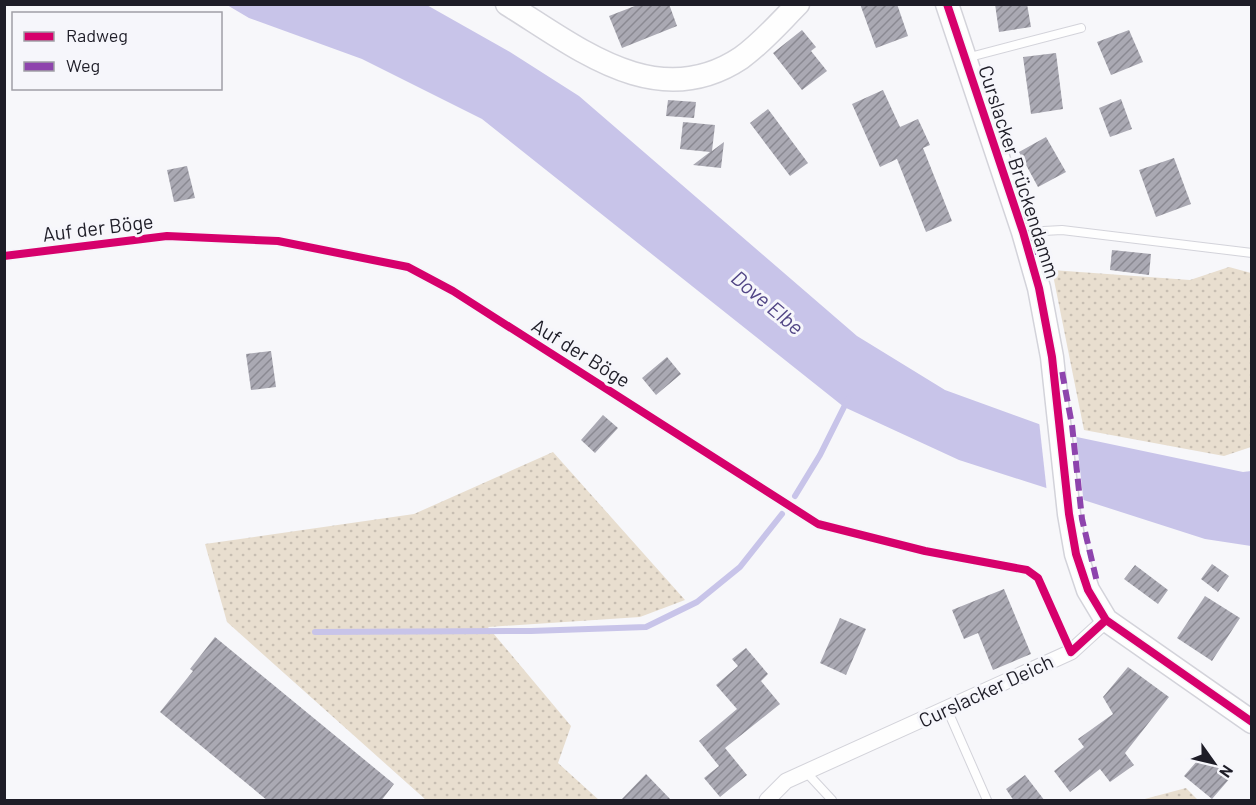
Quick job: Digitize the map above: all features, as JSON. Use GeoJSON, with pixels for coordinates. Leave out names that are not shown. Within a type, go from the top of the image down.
{"type":"FeatureCollection","features":[{"type":"Feature","properties":{"kind":"street"},"geometry":{"type":"LineString","coordinates":[[507,4],[617,70],[674,79],[708,74],[738,60],[798,4]]}},
{"type":"Feature","properties":{"kind":"street","name":"Curslacker Brückendamm"},"geometry":{"type":"LineString","coordinates":[[947,4],[1023,232],[1039,288],[1052,357],[1069,514],[1076,554],[1088,590],[1106,620]]}},
{"type":"Feature","properties":{"kind":"street"},"geometry":{"type":"LineString","coordinates":[[1106,620],[1251,722]]}},
{"type":"Feature","properties":{"kind":"street","name":"Curslacker Deich"},"geometry":{"type":"LineString","coordinates":[[767,801],[786,781],[1071,652],[1106,620]]}},
{"type":"Feature","properties":{"kind":"lane"},"geometry":{"type":"LineString","coordinates":[[965,59],[1081,28]]}},
{"type":"Feature","properties":{"kind":"lane"},"geometry":{"type":"LineString","coordinates":[[1023,232],[1062,230],[1251,253]]}},
{"type":"Feature","properties":{"kind":"lane","name":"Auf der Böge"},"geometry":{"type":"LineString","coordinates":[[4,256],[167,236],[278,241],[408,267],[453,291],[818,524],[925,551],[1027,570],[1038,578],[1071,652]]}},
{"type":"Feature","properties":{"kind":"lane"},"geometry":{"type":"LineString","coordinates":[[946,710],[987,801]]}},
{"type":"Feature","properties":{"kind":"lane"},"geometry":{"type":"LineString","coordinates":[[806,772],[831,801]]}},
{"type":"Feature","properties":{"kind":"shaded area"},"geometry":{"type":"Polygon","coordinates":[[[1229,267],[1251,273],[1251,447],[1224,456],[1084,430],[1052,270],[1190,280],[1229,267]]]}},
{"type":"Feature","properties":{"kind":"shaded area"},"geometry":{"type":"Polygon","coordinates":[[[553,452],[685,600],[640,617],[488,627],[571,726],[558,763],[599,800],[426,800],[227,622],[205,544],[414,514],[553,452]]]}},
{"type":"Feature","properties":{"kind":"shaded area"},"geometry":{"type":"Polygon","coordinates":[[[1186,788],[1198,800],[1141,800],[1186,788]]]}},
{"type":"Feature","properties":{"kind":"water","name":"Dove Elbe"},"geometry":{"type":"Polygon","coordinates":[[[425,4],[510,52],[579,96],[857,336],[945,390],[1072,436],[1243,472],[1251,471],[1251,546],[1205,539],[959,460],[844,407],[482,119],[362,59],[249,18],[227,5],[425,4]]]}},
{"type":"Feature","properties":{"kind":"pier"},"geometry":{"type":"Polygon","coordinates":[[[1039,421],[1076,434],[1084,505],[1047,493],[1039,421]]]}},
{"type":"Feature","properties":{"kind":"building"},"geometry":{"type":"Polygon","coordinates":[[[640,4],[669,4],[677,26],[622,48],[609,16],[640,4]]]}},
{"type":"Feature","properties":{"kind":"building"},"geometry":{"type":"Polygon","coordinates":[[[860,4],[897,4],[908,36],[876,48],[860,4]]]}},
{"type":"Feature","properties":{"kind":"building"},"geometry":{"type":"Polygon","coordinates":[[[995,4],[1027,4],[1031,27],[999,32],[995,4]]]}},
{"type":"Feature","properties":{"kind":"building"},"geometry":{"type":"Polygon","coordinates":[[[802,30],[816,47],[811,51],[827,71],[802,90],[773,53],[802,30]]]}},
{"type":"Feature","properties":{"kind":"building"},"geometry":{"type":"Polygon","coordinates":[[[1129,30],[1143,62],[1111,75],[1097,42],[1129,30]]]}},
{"type":"Feature","properties":{"kind":"building"},"geometry":{"type":"Polygon","coordinates":[[[1056,53],[1063,109],[1031,114],[1023,57],[1056,53]]]}},
{"type":"Feature","properties":{"kind":"building"},"geometry":{"type":"Polygon","coordinates":[[[883,90],[900,127],[918,119],[930,145],[923,148],[952,221],[926,232],[897,159],[880,167],[852,104],[883,90]]]}},
{"type":"Feature","properties":{"kind":"building"},"geometry":{"type":"Polygon","coordinates":[[[1121,99],[1132,129],[1110,137],[1099,108],[1121,99]]]}},
{"type":"Feature","properties":{"kind":"building"},"geometry":{"type":"Polygon","coordinates":[[[668,100],[696,102],[694,118],[666,116],[668,100]]]}},
{"type":"Feature","properties":{"kind":"building"},"geometry":{"type":"Polygon","coordinates":[[[768,109],[808,163],[790,176],[750,123],[768,109]]]}},
{"type":"Feature","properties":{"kind":"building"},"geometry":{"type":"Polygon","coordinates":[[[683,122],[715,125],[712,151],[724,142],[721,168],[693,165],[710,152],[680,149],[683,122]]]}},
{"type":"Feature","properties":{"kind":"building"},"geometry":{"type":"Polygon","coordinates":[[[1046,137],[1066,172],[1038,187],[1019,152],[1046,137]]]}},
{"type":"Feature","properties":{"kind":"building"},"geometry":{"type":"Polygon","coordinates":[[[1174,158],[1191,204],[1156,217],[1139,170],[1174,158]]]}},
{"type":"Feature","properties":{"kind":"building"},"geometry":{"type":"Polygon","coordinates":[[[187,166],[195,198],[174,202],[167,170],[187,166]]]}},
{"type":"Feature","properties":{"kind":"building"},"geometry":{"type":"Polygon","coordinates":[[[1112,250],[1151,254],[1149,275],[1110,270],[1112,250]]]}},
{"type":"Feature","properties":{"kind":"building"},"geometry":{"type":"Polygon","coordinates":[[[271,351],[276,387],[251,390],[246,354],[271,351]]]}},
{"type":"Feature","properties":{"kind":"building"},"geometry":{"type":"Polygon","coordinates":[[[667,357],[681,374],[656,395],[642,378],[667,357]]]}},
{"type":"Feature","properties":{"kind":"building"},"geometry":{"type":"Polygon","coordinates":[[[603,415],[618,428],[595,453],[581,440],[603,415]]]}},
{"type":"Feature","properties":{"kind":"building"},"geometry":{"type":"Polygon","coordinates":[[[1212,564],[1229,576],[1218,592],[1201,579],[1212,564]]]}},
{"type":"Feature","properties":{"kind":"building"},"geometry":{"type":"Polygon","coordinates":[[[1135,565],[1168,590],[1158,604],[1124,579],[1135,565]]]}},
{"type":"Feature","properties":{"kind":"building"},"geometry":{"type":"Polygon","coordinates":[[[1004,589],[1031,654],[993,670],[978,633],[964,639],[952,610],[1004,589]]]}},
{"type":"Feature","properties":{"kind":"building"},"geometry":{"type":"Polygon","coordinates":[[[1205,596],[1240,618],[1212,661],[1177,638],[1205,596]]]}},
{"type":"Feature","properties":{"kind":"building"},"geometry":{"type":"Polygon","coordinates":[[[840,618],[866,629],[846,675],[820,663],[840,618]]]}},
{"type":"Feature","properties":{"kind":"building"},"geometry":{"type":"Polygon","coordinates":[[[215,637],[394,784],[381,801],[268,801],[160,712],[193,671],[190,669],[215,637]]]}},
{"type":"Feature","properties":{"kind":"building"},"geometry":{"type":"Polygon","coordinates":[[[746,648],[768,674],[761,681],[780,704],[725,748],[747,775],[720,797],[704,778],[719,766],[699,741],[737,709],[716,685],[738,666],[732,659],[746,648]]]}},
{"type":"Feature","properties":{"kind":"building"},"geometry":{"type":"Polygon","coordinates":[[[1128,667],[1169,697],[1125,753],[1134,765],[1110,782],[1100,769],[1070,792],[1054,771],[1084,747],[1078,739],[1113,714],[1103,697],[1128,667]]]}},
{"type":"Feature","properties":{"kind":"building"},"geometry":{"type":"Polygon","coordinates":[[[1204,753],[1231,777],[1212,799],[1184,776],[1204,753]]]}},
{"type":"Feature","properties":{"kind":"building"},"geometry":{"type":"Polygon","coordinates":[[[646,774],[672,801],[620,801],[646,774]]]}},
{"type":"Feature","properties":{"kind":"building"},"geometry":{"type":"Polygon","coordinates":[[[1025,775],[1045,801],[1014,801],[1006,789],[1025,775]]]}},
{"type":"Feature","properties":{"kind":"waterway"},"geometry":{"type":"LineString","coordinates":[[795,496],[820,455],[848,399]]}},
{"type":"Feature","properties":{"kind":"waterway"},"geometry":{"type":"LineString","coordinates":[[315,632],[531,631],[646,627],[697,602],[740,567],[782,514]]}},
{"type":"Feature","properties":{"kind":"marked path"},"geometry":{"type":"LineString","coordinates":[[1025,212],[1038,254]]}},
{"type":"Feature","properties":{"kind":"marked path"},"geometry":{"type":"LineString","coordinates":[[1062,372],[1072,425],[1082,519],[1097,582]]}},
{"type":"Feature","properties":{"kind":"cycle path"},"geometry":{"type":"LineString","coordinates":[[947,4],[1023,232],[1039,288],[1052,357],[1069,514],[1076,554],[1088,590],[1106,620],[1252,722]]}},
{"type":"Feature","properties":{"kind":"cycle path"},"geometry":{"type":"LineString","coordinates":[[4,256],[167,236],[278,241],[408,267],[453,291],[818,524],[925,551],[1027,570],[1038,578],[1071,652],[1106,620]]}}]}
